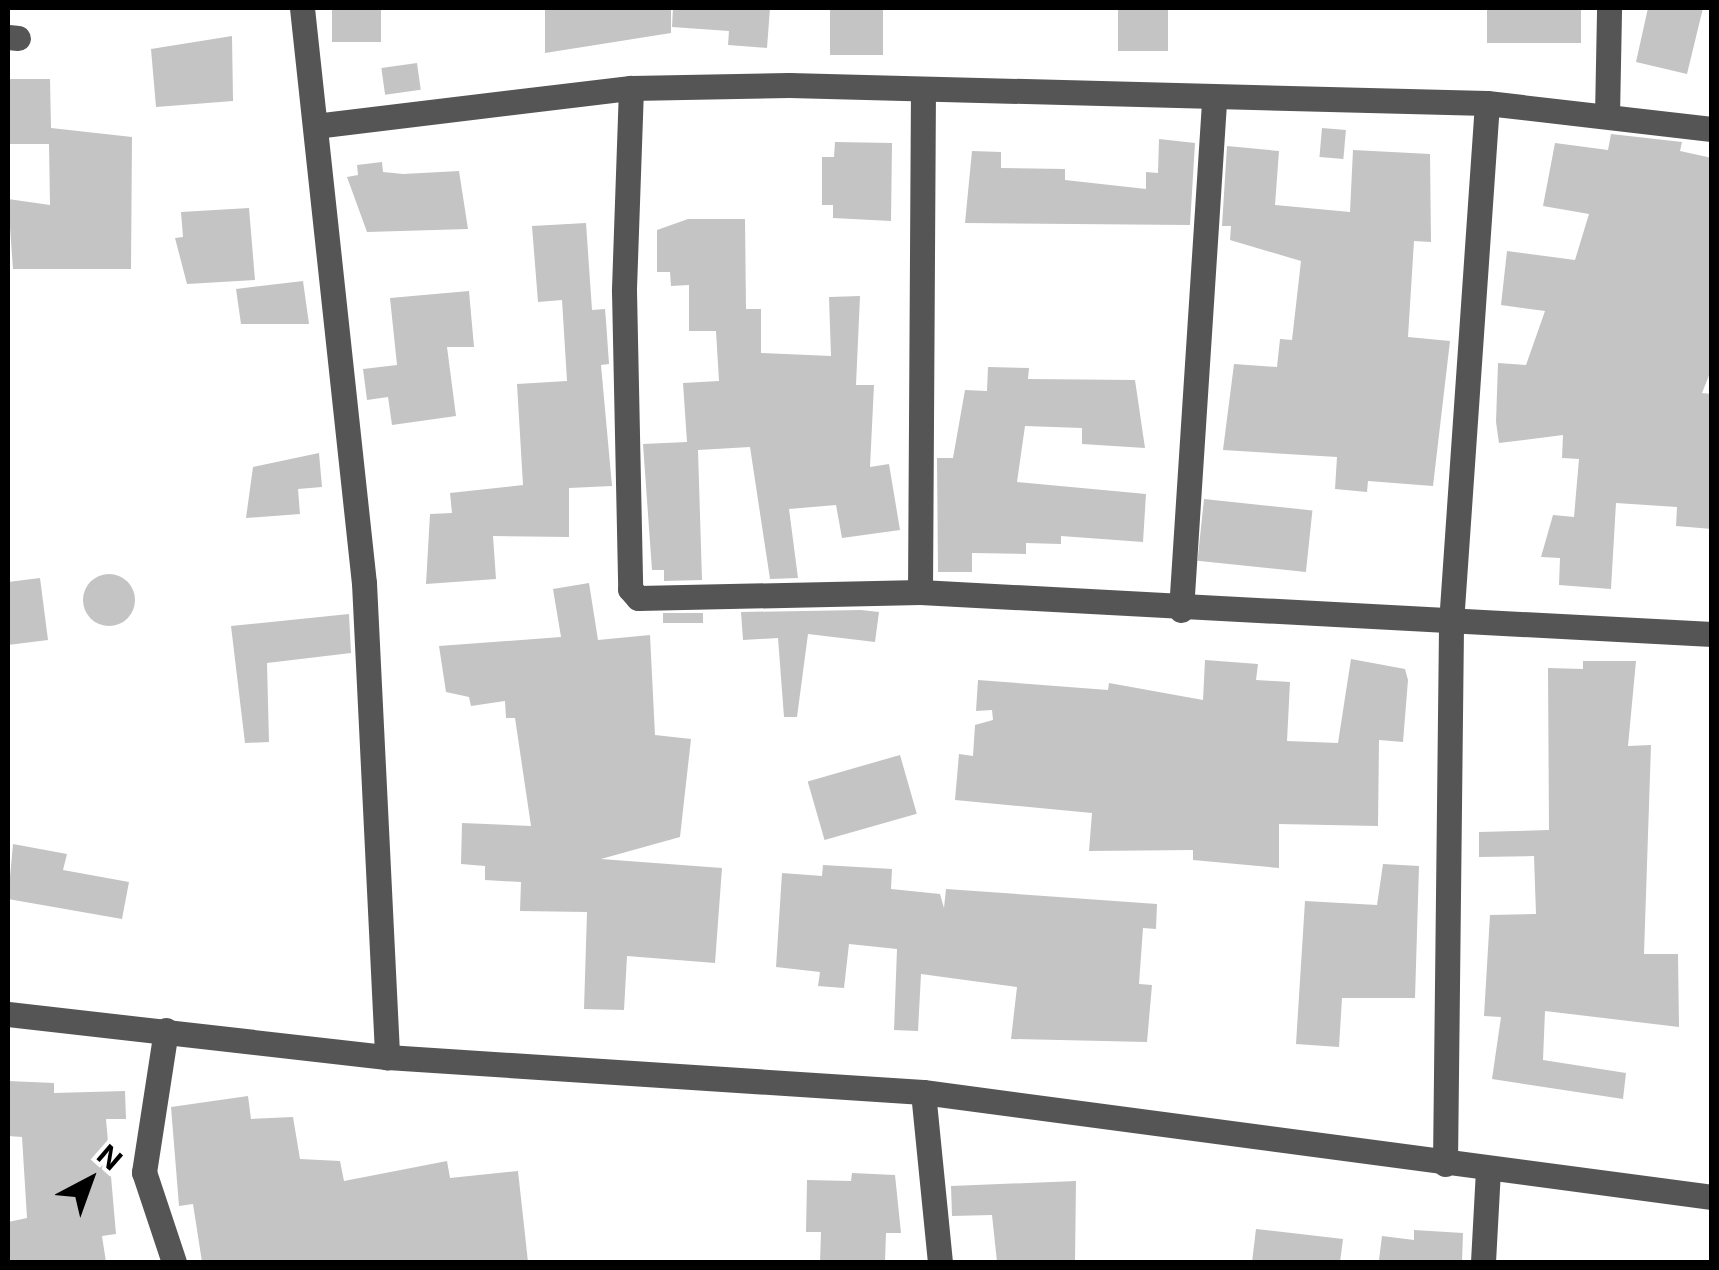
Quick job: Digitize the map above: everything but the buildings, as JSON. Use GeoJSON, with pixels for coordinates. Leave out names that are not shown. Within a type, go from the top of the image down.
{"type":"FeatureCollection","features":[{"type":"Feature","properties":{"kind":"street"},"geometry":{"type":"LineString","coordinates":[[302,8],[364,583],[388,1057]]}},
{"type":"Feature","properties":{"kind":"street"},"geometry":{"type":"LineString","coordinates":[[1607,116],[1609,8]]}},
{"type":"Feature","properties":{"kind":"street"},"geometry":{"type":"LineString","coordinates":[[314,126],[631,88],[923,91],[1214,102],[1486,103],[1712,130]]}},
{"type":"Feature","properties":{"kind":"street"},"geometry":{"type":"LineString","coordinates":[[631,88],[624,292],[632,594],[920,592],[1181,610],[1712,634]]}},
{"type":"Feature","properties":{"kind":"street"},"geometry":{"type":"LineString","coordinates":[[920,592],[923,91]]}},
{"type":"Feature","properties":{"kind":"street"},"geometry":{"type":"LineString","coordinates":[[1181,610],[1214,102]]}},
{"type":"Feature","properties":{"kind":"street"},"geometry":{"type":"LineString","coordinates":[[1444,1164],[1451,623],[1486,103]]}},
{"type":"Feature","properties":{"kind":"street"},"geometry":{"type":"LineString","coordinates":[[8,1014],[388,1057],[924,1092],[1712,1197]]}},
{"type":"Feature","properties":{"kind":"street"},"geometry":{"type":"LineString","coordinates":[[166,1030],[144,1172],[174,1262]]}},
{"type":"Feature","properties":{"kind":"street"},"geometry":{"type":"LineString","coordinates":[[924,1092],[940,1262]]}},
{"type":"Feature","properties":{"kind":"street"},"geometry":{"type":"LineString","coordinates":[[1482,1262],[1488,1170]]}}]}
